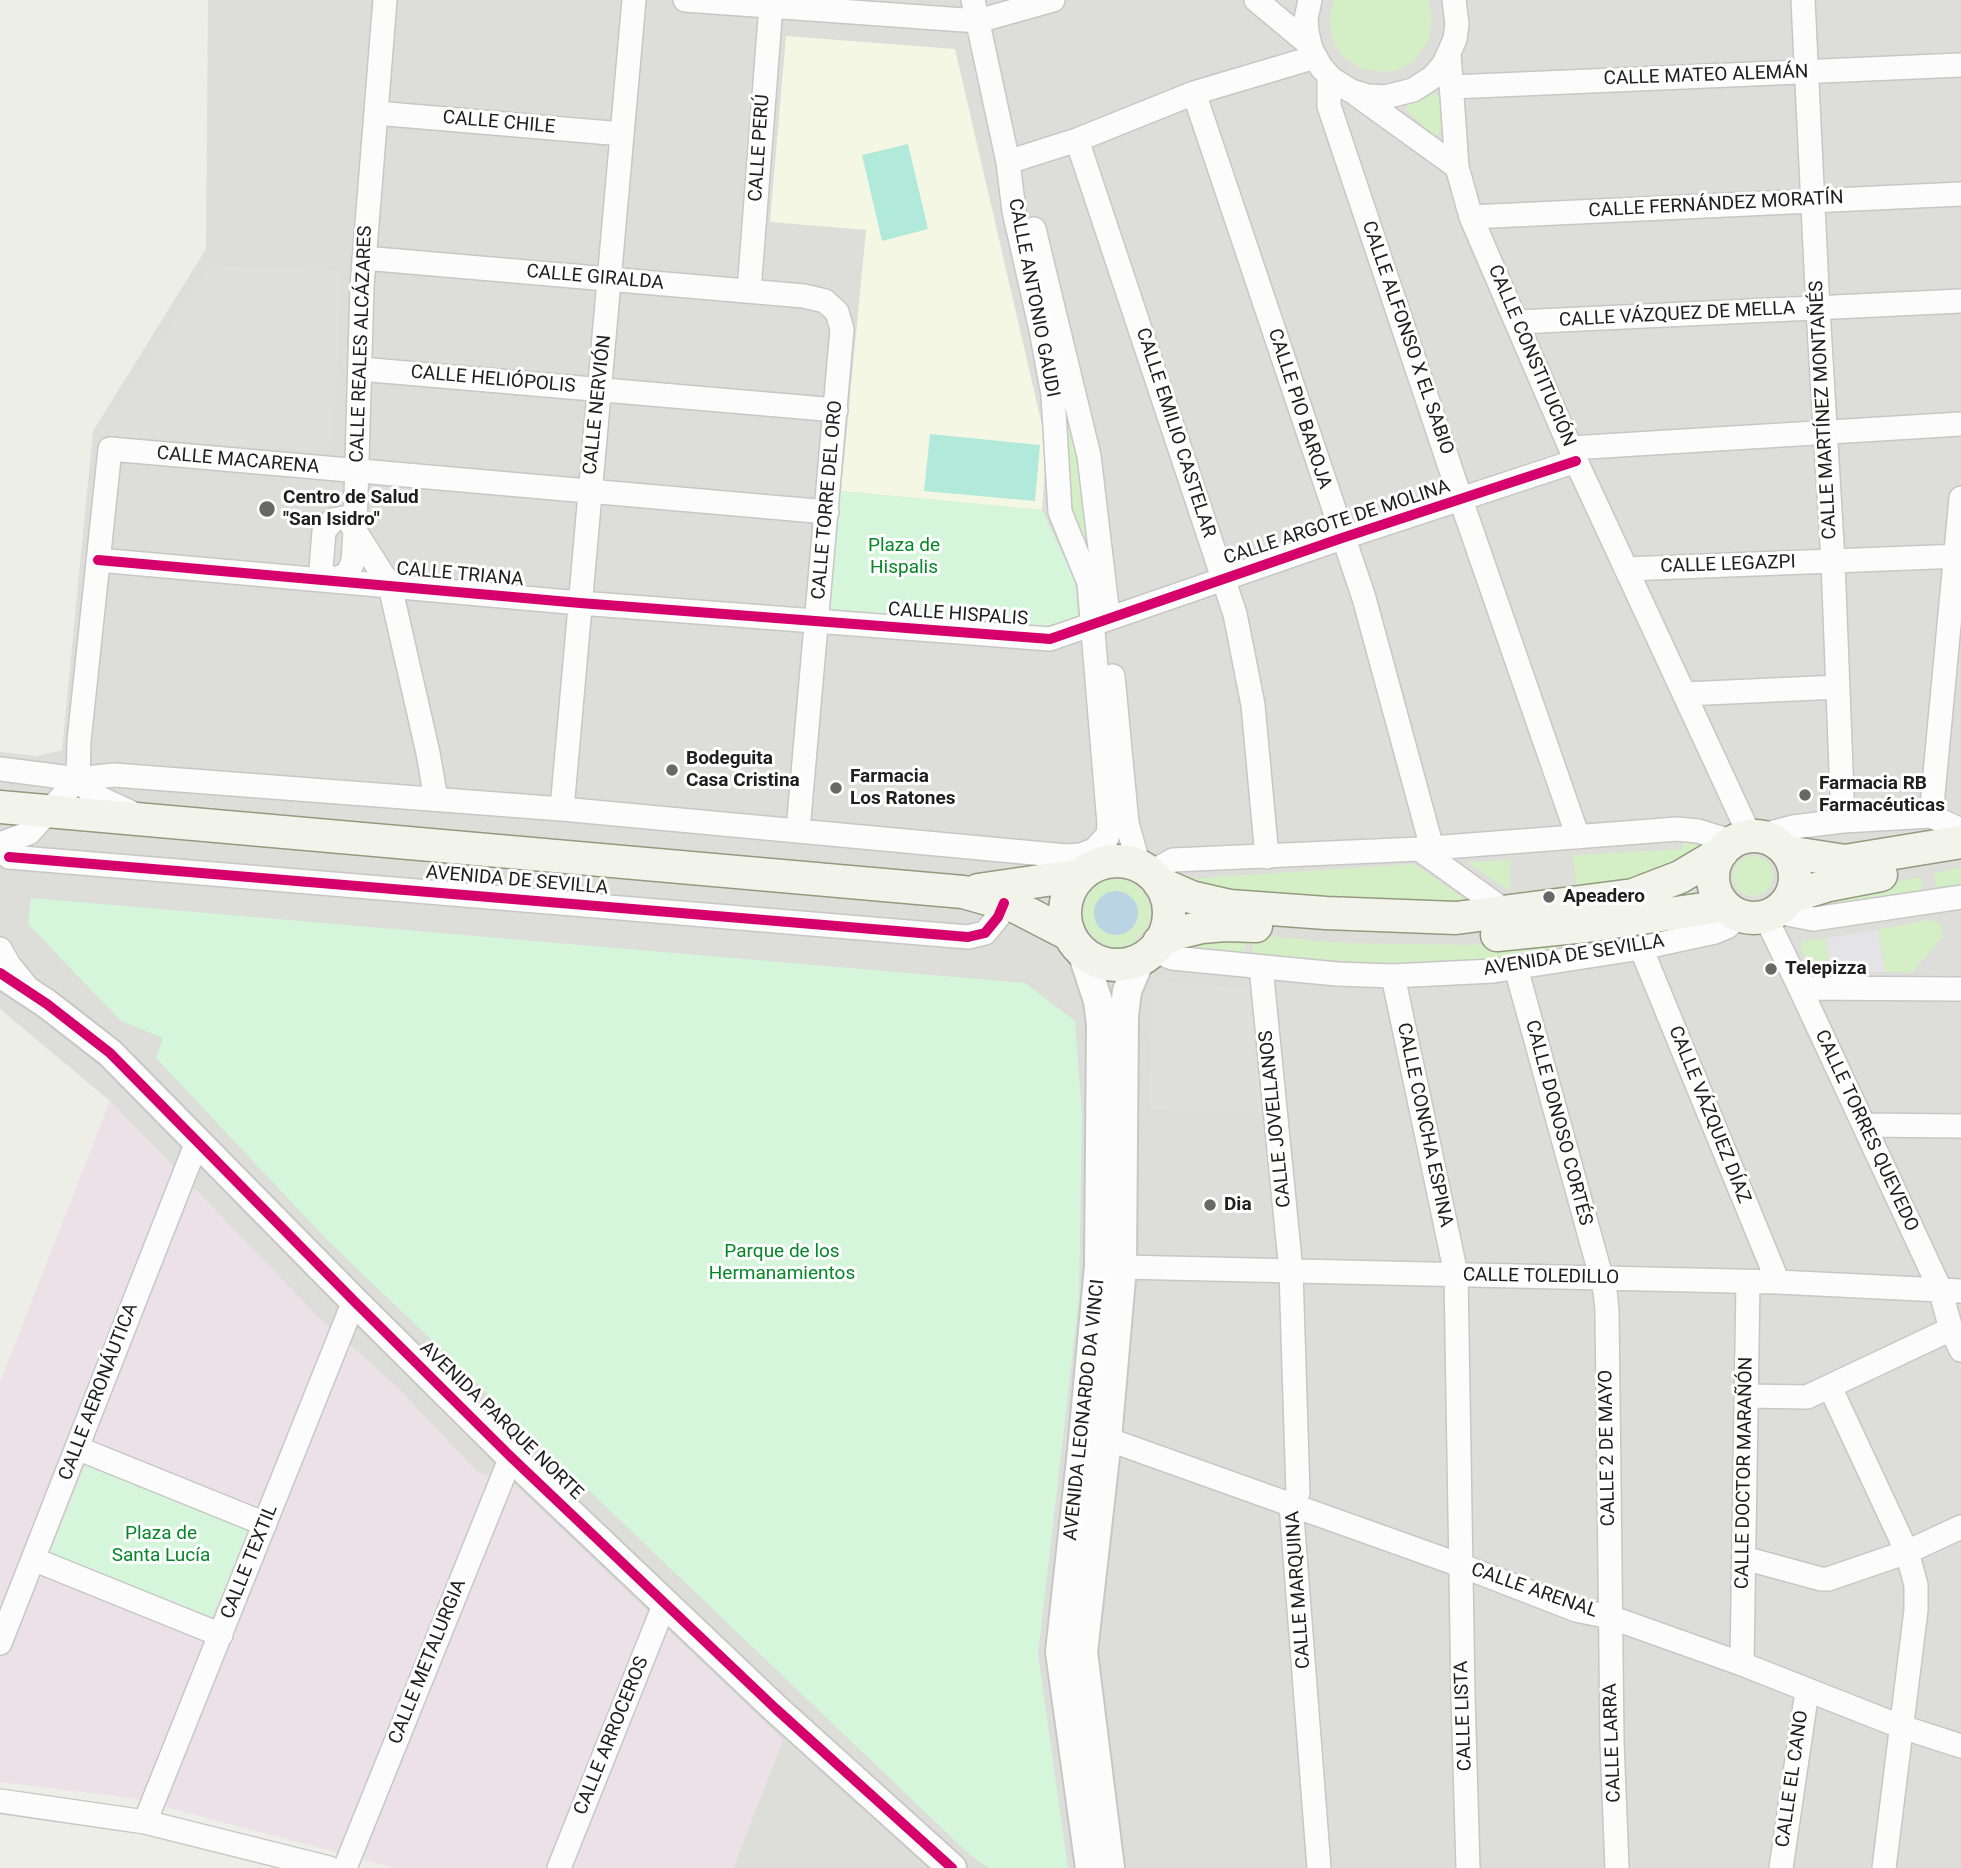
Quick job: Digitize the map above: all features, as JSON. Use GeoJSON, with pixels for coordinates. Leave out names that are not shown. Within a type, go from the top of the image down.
{"type":"FeatureCollection","features":[{"type":"Feature","properties":{"kind":"main road","name":"AVENIDA DE SEVILLA"},"geometry":{"type":"LineString","coordinates":[[0,807],[38,822],[151,821],[963,892],[1004,903],[1076,943]]}},
{"type":"Feature","properties":{"kind":"main road"},"geometry":{"type":"LineString","coordinates":[[1151,866],[1168,909],[1167,923],[1151,950],[1126,964],[1111,965],[1095,960],[1076,943],[1065,919],[1066,904],[1071,888],[1086,872],[1104,863],[1118,861],[1151,866],[1175,892],[1205,901],[1252,908],[1435,918],[1508,913],[1618,899],[1646,892],[1680,877],[1741,841],[1775,841],[1787,852],[1796,874],[1758,910],[1717,895],[1714,883],[1714,867],[1741,841]]}},
{"type":"Feature","properties":{"kind":"main road"},"geometry":{"type":"LineString","coordinates":[[1787,852],[1844,861],[1961,842]]}},
{"type":"Feature","properties":{"kind":"main road","name":"AVENIDA DE SEVILLA"},"geometry":{"type":"LineString","coordinates":[[1151,950],[1168,936],[1190,929],[1225,925],[1414,936],[1493,935],[1758,910],[1829,885],[1961,860]]}},
{"type":"Feature","properties":{"kind":"main road","name":"AVENIDA DE SEVILLA"},"geometry":{"type":"LineString","coordinates":[[963,892],[1086,872]]}},
{"type":"Feature","properties":{"kind":"street","name":"CALLE REALES ALCÁZARES"},"geometry":{"type":"LineString","coordinates":[[333,580],[344,577],[351,569],[355,531],[364,258],[385,0]]}},
{"type":"Feature","properties":{"kind":"street","name":"CALLE NERVIÓN"},"geometry":{"type":"LineString","coordinates":[[562,809],[634,0]]}},
{"type":"Feature","properties":{"kind":"street"},"geometry":{"type":"LineString","coordinates":[[685,0],[975,10],[1053,0]]}},
{"type":"Feature","properties":{"kind":"street"},"geometry":{"type":"LineString","coordinates":[[1256,0],[1351,91],[1457,167]]}},
{"type":"Feature","properties":{"kind":"street","name":"CALLE ALFONSO X EL SABIO"},"geometry":{"type":"LineString","coordinates":[[1310,0],[1306,19],[1329,106],[1578,837]]}},
{"type":"Feature","properties":{"kind":"street"},"geometry":{"type":"LineString","coordinates":[[1351,91],[1385,97],[1413,90],[1437,73],[1449,54],[1457,24],[1454,0]]}},
{"type":"Feature","properties":{"kind":"street","name":"CALLE MARTÍNEZ MONTAÑÉS"},"geometry":{"type":"LineString","coordinates":[[1803,0],[1833,561],[1843,821]]}},
{"type":"Feature","properties":{"kind":"street","name":"CALLE PERÚ"},"geometry":{"type":"LineString","coordinates":[[749,291],[771,5]]}},
{"type":"Feature","properties":{"kind":"street","name":"CALLE ANTONIO GAUDI"},"geometry":{"type":"LineString","coordinates":[[975,10],[1010,170],[1014,211],[1053,395],[1059,504],[1066,529],[1088,578],[1101,621],[1127,823],[1151,866]]}},
{"type":"Feature","properties":{"kind":"street","name":"CALLE CONSTITUCIÓN"},"geometry":{"type":"LineString","coordinates":[[1449,54],[1457,167],[1471,217],[1574,455],[1685,694],[1741,841]]}},
{"type":"Feature","properties":{"kind":"street"},"geometry":{"type":"LineString","coordinates":[[1010,170],[1194,93],[1318,59]]}},
{"type":"Feature","properties":{"kind":"street","name":"CALLE MATEO ALEMÁN"},"geometry":{"type":"LineString","coordinates":[[1452,87],[1961,65]]}},
{"type":"Feature","properties":{"kind":"street","name":"CALLE PIO BAROJA"},"geometry":{"type":"LineString","coordinates":[[1194,93],[1364,598],[1425,848]]}},
{"type":"Feature","properties":{"kind":"street","name":"CALLE CHILE"},"geometry":{"type":"LineString","coordinates":[[376,113],[622,134]]}},
{"type":"Feature","properties":{"kind":"street","name":"CALLE EMILIO CASTELAR"},"geometry":{"type":"LineString","coordinates":[[1077,140],[1235,614],[1253,705],[1267,857]]}},
{"type":"Feature","properties":{"kind":"street","name":"CALLE ANTONIO GAUDI"},"geometry":{"type":"LineString","coordinates":[[1010,170],[1030,210],[1089,456],[1101,621],[1108,835]]}},
{"type":"Feature","properties":{"kind":"street","name":"CALLE FERNÁNDEZ MORATÍN"},"geometry":{"type":"LineString","coordinates":[[1471,217],[1961,194]]}},
{"type":"Feature","properties":{"kind":"street","name":"CALLE GIRALDA"},"geometry":{"type":"LineString","coordinates":[[364,258],[804,296],[825,301]]}},
{"type":"Feature","properties":{"kind":"street","name":"CALLE TORRE DEL ORO"},"geometry":{"type":"LineString","coordinates":[[798,830],[842,329],[837,313],[825,301]]}},
{"type":"Feature","properties":{"kind":"street","name":"CALLE VÁZQUEZ DE MELLA"},"geometry":{"type":"LineString","coordinates":[[1518,322],[1961,301]]}},
{"type":"Feature","properties":{"kind":"street","name":"CALLE HELIÓPOLIS"},"geometry":{"type":"LineString","coordinates":[[360,369],[836,410]]}},
{"type":"Feature","properties":{"kind":"street","name":"CALLE ARGOTE DE MOLINA"},"geometry":{"type":"LineString","coordinates":[[1101,621],[1461,500],[1574,455],[1961,424]]}},
{"type":"Feature","properties":{"kind":"street","name":"CALLE MACARENA"},"geometry":{"type":"LineString","coordinates":[[99,560],[110,449],[827,512]]}},
{"type":"Feature","properties":{"kind":"street"},"geometry":{"type":"LineString","coordinates":[[1931,816],[1959,556],[1961,498]]}},
{"type":"Feature","properties":{"kind":"street"},"geometry":{"type":"LineString","coordinates":[[333,580],[321,569],[324,531],[328,523],[339,517],[348,519],[390,586],[428,752],[436,799]]}},
{"type":"Feature","properties":{"kind":"street","name":"CALLE LEGAZPI"},"geometry":{"type":"LineString","coordinates":[[1626,569],[1959,556]]}},
{"type":"Feature","properties":{"kind":"street"},"geometry":{"type":"LineString","coordinates":[[3,856],[78,779],[79,741],[99,560]]}},
{"type":"Feature","properties":{"kind":"street","name":"CALLE TRIANA"},"geometry":{"type":"LineString","coordinates":[[99,560],[818,622]]}},
{"type":"Feature","properties":{"kind":"street","name":"CALLE HISPALIS"},"geometry":{"type":"LineString","coordinates":[[818,622],[1049,639],[1101,621]]}},
{"type":"Feature","properties":{"kind":"street"},"geometry":{"type":"LineString","coordinates":[[1685,694],[1838,687]]}},
{"type":"Feature","properties":{"kind":"street"},"geometry":{"type":"LineString","coordinates":[[0,769],[78,779],[114,775],[562,809],[1066,856],[1086,854],[1094,850],[1108,835]]}},
{"type":"Feature","properties":{"kind":"street"},"geometry":{"type":"LineString","coordinates":[[78,779],[93,795],[151,821]]}},
{"type":"Feature","properties":{"kind":"street"},"geometry":{"type":"LineString","coordinates":[[1151,866],[1688,829],[1741,841],[1793,827],[1931,816],[1961,830]]}},
{"type":"Feature","properties":{"kind":"street"},"geometry":{"type":"LineString","coordinates":[[1041,853],[1086,872],[1108,835]]}},
{"type":"Feature","properties":{"kind":"street"},"geometry":{"type":"LineString","coordinates":[[1425,848],[1508,913]]}},
{"type":"Feature","properties":{"kind":"street","name":"AVENIDA DE SEVILLA"},"geometry":{"type":"LineString","coordinates":[[3,856],[968,937],[985,933],[998,917],[1004,903]]}},
{"type":"Feature","properties":{"kind":"street","name":"AVENIDA DE SEVILLA"},"geometry":{"type":"LineString","coordinates":[[1151,950],[1172,958],[1393,976],[1516,968],[1641,948],[1718,931],[1758,910],[1813,919],[1961,897]]}},
{"type":"Feature","properties":{"kind":"street","name":"CALLE TORRES QUEVEDO"},"geometry":{"type":"LineString","coordinates":[[1758,910],[1769,925],[1864,1125],[1950,1290],[1951,1329],[1961,1350]]}},
{"type":"Feature","properties":{"kind":"street","name":"AVENIDA LEONARDO DA VINCI"},"geometry":{"type":"LineString","coordinates":[[1076,943],[1098,1001],[1101,1024],[1099,1266],[1060,1652],[1090,1868]]}},
{"type":"Feature","properties":{"kind":"street","name":"CALLE VÁZQUEZ DÍAZ"},"geometry":{"type":"LineString","coordinates":[[1641,948],[1779,1282]]}},
{"type":"Feature","properties":{"kind":"street"},"geometry":{"type":"LineString","coordinates":[[0,949],[9,965],[32,993]]}},
{"type":"Feature","properties":{"kind":"street","name":"AVENIDA LEONARDO DA VINCI"},"geometry":{"type":"LineString","coordinates":[[1110,1868],[1083,1652],[1107,1439],[1122,1267],[1124,1015],[1127,991],[1151,950]]}},
{"type":"Feature","properties":{"kind":"street","name":"CALLE JOVELLANOS"},"geometry":{"type":"LineString","coordinates":[[1261,967],[1291,1271]]}},
{"type":"Feature","properties":{"kind":"street","name":"CALLE DONOSO CORTÉS"},"geometry":{"type":"LineString","coordinates":[[1516,968],[1601,1278]]}},
{"type":"Feature","properties":{"kind":"street","name":"AVENIDA PARQUE NORTE"},"geometry":{"type":"LineString","coordinates":[[0,973],[32,993],[110,1053],[512,1457],[776,1709],[951,1868]]}},
{"type":"Feature","properties":{"kind":"street","name":"CALLE CONCHA ESPINA"},"geometry":{"type":"LineString","coordinates":[[1393,976],[1456,1275],[1460,1565]]}},
{"type":"Feature","properties":{"kind":"street"},"geometry":{"type":"LineString","coordinates":[[1800,988],[1961,989]]}},
{"type":"Feature","properties":{"kind":"street"},"geometry":{"type":"LineString","coordinates":[[1864,1125],[1961,1126]]}},
{"type":"Feature","properties":{"kind":"street","name":"CALLE AERONÁUTICA"},"geometry":{"type":"LineString","coordinates":[[0,1643],[197,1142]]}},
{"type":"Feature","properties":{"kind":"street","name":"CALLE TOLEDILLO"},"geometry":{"type":"LineString","coordinates":[[1122,1267],[1779,1282],[1950,1290]]}},
{"type":"Feature","properties":{"kind":"street","name":"CALLE MARQUINA"},"geometry":{"type":"LineString","coordinates":[[1291,1271],[1298,1493],[1291,1504],[1319,1868]]}},
{"type":"Feature","properties":{"kind":"street","name":"CALLE 2 DE MAYO"},"geometry":{"type":"LineString","coordinates":[[1601,1278],[1607,1310],[1610,1617]]}},
{"type":"Feature","properties":{"kind":"street","name":"CALLE DOCTOR MARAÑÓN"},"geometry":{"type":"LineString","coordinates":[[1742,1664],[1748,1282]]}},
{"type":"Feature","properties":{"kind":"street","name":"CALLE TEXTIL"},"geometry":{"type":"LineString","coordinates":[[145,1822],[354,1301]]}},
{"type":"Feature","properties":{"kind":"street"},"geometry":{"type":"LineString","coordinates":[[1747,1396],[1807,1397],[1951,1329]]}},
{"type":"Feature","properties":{"kind":"street"},"geometry":{"type":"LineString","coordinates":[[1829,1387],[1915,1574],[1917,1594],[1884,1868]]}},
{"type":"Feature","properties":{"kind":"street","name":"CALLE ARENAL"},"geometry":{"type":"LineString","coordinates":[[1107,1439],[1576,1609],[1610,1617],[1742,1664],[1902,1727],[1961,1746]]}},
{"type":"Feature","properties":{"kind":"street"},"geometry":{"type":"LineString","coordinates":[[77,1448],[265,1524]]}},
{"type":"Feature","properties":{"kind":"street","name":"CALLE METALURGIA"},"geometry":{"type":"LineString","coordinates":[[345,1868],[512,1457]]}},
{"type":"Feature","properties":{"kind":"street"},"geometry":{"type":"LineString","coordinates":[[1744,1558],[1821,1579],[1907,1552],[1961,1527]]}},
{"type":"Feature","properties":{"kind":"street"},"geometry":{"type":"LineString","coordinates":[[33,1559],[221,1635]]}},
{"type":"Feature","properties":{"kind":"street","name":"CALLE LISTA"},"geometry":{"type":"LineString","coordinates":[[1460,1565],[1468,1868]]}},
{"type":"Feature","properties":{"kind":"street","name":"CALLE ARROCEROS"},"geometry":{"type":"LineString","coordinates":[[558,1868],[665,1603]]}},
{"type":"Feature","properties":{"kind":"street","name":"CALLE LARRA"},"geometry":{"type":"LineString","coordinates":[[1610,1617],[1617,1868]]}},
{"type":"Feature","properties":{"kind":"street","name":"CALLE EL CANO"},"geometry":{"type":"LineString","coordinates":[[1781,1868],[1807,1691]]}},
{"type":"Feature","properties":{"kind":"street"},"geometry":{"type":"LineString","coordinates":[[0,1801],[145,1822],[329,1868]]}},
{"type":"Feature","properties":{"kind":"shaded area"},"geometry":{"type":"Polygon","coordinates":[[[208,0],[1961,0],[1961,1868],[733,1868],[783,1740],[515,1485],[477,1472],[396,1386],[320,1319],[110,1101],[0,1009],[0,752],[37,756],[62,750],[93,431],[206,249],[208,0]]]}},
{"type":"Feature","properties":{"kind":"shaded area"},"geometry":{"type":"Polygon","coordinates":[[[786,36],[955,49],[1042,425],[1046,454],[1042,510],[841,491],[866,230],[770,222],[786,36]]]}},
{"type":"Feature","properties":{"kind":"shaded area"},"geometry":{"type":"Polygon","coordinates":[[[210,266],[341,271],[334,439],[317,451],[100,434],[210,266]]]}},
{"type":"Feature","properties":{"kind":"shaded area"},"geometry":{"type":"Polygon","coordinates":[[[1878,930],[1885,972],[1830,971],[1826,938],[1878,930]]]}},
{"type":"Feature","properties":{"kind":"shaded area"},"geometry":{"type":"Polygon","coordinates":[[[1152,981],[1248,989],[1262,1112],[1150,1109],[1152,981]]]}},
{"type":"Feature","properties":{"kind":"shaded area"},"geometry":{"type":"Polygon","coordinates":[[[110,1101],[320,1319],[396,1386],[477,1472],[515,1485],[783,1740],[733,1868],[396,1868],[131,1798],[0,1782],[0,1382],[110,1101]]]}},
{"type":"Feature","properties":{"kind":"green space"},"geometry":{"type":"Polygon","coordinates":[[[1334,0],[1428,0],[1432,18],[1428,42],[1414,61],[1400,69],[1385,72],[1362,69],[1343,56],[1334,43],[1329,21],[1334,0]]]}},
{"type":"Feature","properties":{"kind":"green space"},"geometry":{"type":"Polygon","coordinates":[[[1435,93],[1440,97],[1441,129],[1435,136],[1406,110],[1407,106],[1435,93]]]}},
{"type":"Feature","properties":{"kind":"green space"},"geometry":{"type":"Polygon","coordinates":[[[908,144],[928,229],[882,241],[862,155],[908,144]]]}},
{"type":"Feature","properties":{"kind":"green space"},"geometry":{"type":"Polygon","coordinates":[[[1053,332],[1085,466],[1093,574],[1068,507],[1053,332]]]}},
{"type":"Feature","properties":{"kind":"green space"},"geometry":{"type":"Polygon","coordinates":[[[930,434],[1040,445],[1035,501],[924,491],[930,434]]]}},
{"type":"Feature","properties":{"kind":"green space","name":"Plaza de Hispalis"},"geometry":{"type":"Polygon","coordinates":[[[841,491],[1042,510],[1075,580],[1078,617],[1043,627],[828,612],[841,491]]]}},
{"type":"Feature","properties":{"kind":"green space"},"geometry":{"type":"Polygon","coordinates":[[[1683,840],[1696,840],[1701,848],[1651,880],[1584,891],[1576,885],[1573,855],[1683,849],[1683,840]]]}},
{"type":"Feature","properties":{"kind":"green space"},"geometry":{"type":"Polygon","coordinates":[[[1753,856],[1767,862],[1773,876],[1767,890],[1753,896],[1739,890],[1733,876],[1739,862],[1753,856]]]}},
{"type":"Feature","properties":{"kind":"green space"},"geometry":{"type":"Polygon","coordinates":[[[1510,860],[1511,892],[1467,862],[1510,860]]]}},
{"type":"Feature","properties":{"kind":"green space"},"geometry":{"type":"Polygon","coordinates":[[[1414,864],[1475,906],[1247,898],[1185,879],[1414,864]]]}},
{"type":"Feature","properties":{"kind":"green space"},"geometry":{"type":"Polygon","coordinates":[[[1961,868],[1961,884],[1936,888],[1934,873],[1961,868]]]}},
{"type":"Feature","properties":{"kind":"green space"},"geometry":{"type":"Polygon","coordinates":[[[1921,877],[1923,893],[1806,907],[1869,886],[1921,877]]]}},
{"type":"Feature","properties":{"kind":"green space"},"geometry":{"type":"Polygon","coordinates":[[[1111,879],[1126,880],[1145,894],[1150,907],[1150,920],[1134,942],[1112,947],[1096,939],[1087,929],[1083,915],[1087,896],[1097,885],[1111,879]],[[1117,891],[1106,893],[1101,898],[1095,910],[1102,930],[1112,934],[1137,919],[1135,902],[1130,896],[1117,891]]]}},
{"type":"Feature","properties":{"kind":"green space","name":"Parque de los Hermanamientos"},"geometry":{"type":"Polygon","coordinates":[[[31,898],[1025,983],[1075,1021],[1082,1115],[1079,1299],[1038,1654],[1068,1868],[989,1868],[970,1855],[328,1241],[156,1058],[163,1038],[121,1021],[28,924],[31,898]]]}},
{"type":"Feature","properties":{"kind":"green space"},"geometry":{"type":"Polygon","coordinates":[[[1928,920],[1939,923],[1943,931],[1942,937],[1913,972],[1885,972],[1878,930],[1928,920]]]}},
{"type":"Feature","properties":{"kind":"green space"},"geometry":{"type":"Polygon","coordinates":[[[1245,933],[1244,954],[1188,950],[1188,939],[1245,933]]]}},
{"type":"Feature","properties":{"kind":"green space"},"geometry":{"type":"Polygon","coordinates":[[[1253,935],[1346,943],[1467,945],[1585,936],[1585,943],[1505,958],[1395,965],[1252,952],[1253,935]]]}},
{"type":"Feature","properties":{"kind":"green space"},"geometry":{"type":"Polygon","coordinates":[[[1826,938],[1830,971],[1810,971],[1800,946],[1803,941],[1826,938]]]}},
{"type":"Feature","properties":{"kind":"green space","name":"Plaza de Santa Lucía"},"geometry":{"type":"Polygon","coordinates":[[[86,1464],[251,1529],[212,1617],[50,1553],[86,1464]]]}},
{"type":"Feature","properties":{"kind":"water"},"geometry":{"type":"Polygon","coordinates":[[[1116,891],[1131,898],[1138,913],[1131,928],[1116,935],[1101,928],[1094,913],[1101,898],[1116,891]]]}},
{"type":"Feature","properties":{"kind":"cycle path"},"geometry":{"type":"LineString","coordinates":[[98,560],[580,603],[1050,639],[1576,461]]}},
{"type":"Feature","properties":{"kind":"cycle path"},"geometry":{"type":"LineString","coordinates":[[9,857],[968,937],[985,933],[998,917],[1004,903]]}},
{"type":"Feature","properties":{"kind":"cycle path"},"geometry":{"type":"LineString","coordinates":[[0,973],[47,1004],[110,1053],[511,1457],[776,1709],[952,1868]]}},
{"type":"Feature","properties":{"kind":"place","name":"Centro de Salud \"San Isidro\""},"geometry":{"type":"Point","coordinates":[267,509]}},
{"type":"Feature","properties":{"kind":"place","name":"Bodeguita Casa Cristina"},"geometry":{"type":"Point","coordinates":[672,770]}},
{"type":"Feature","properties":{"kind":"place","name":"Farmacia Los Ratones"},"geometry":{"type":"Point","coordinates":[836,788]}},
{"type":"Feature","properties":{"kind":"place","name":"Farmacia RB Farmacéuticas"},"geometry":{"type":"Point","coordinates":[1805,795]}},
{"type":"Feature","properties":{"kind":"place","name":"Apeadero"},"geometry":{"type":"Point","coordinates":[1549,897]}},
{"type":"Feature","properties":{"kind":"place","name":"Telepizza"},"geometry":{"type":"Point","coordinates":[1771,969]}},
{"type":"Feature","properties":{"kind":"place","name":"Dia"},"geometry":{"type":"Point","coordinates":[1210,1205]}}]}
